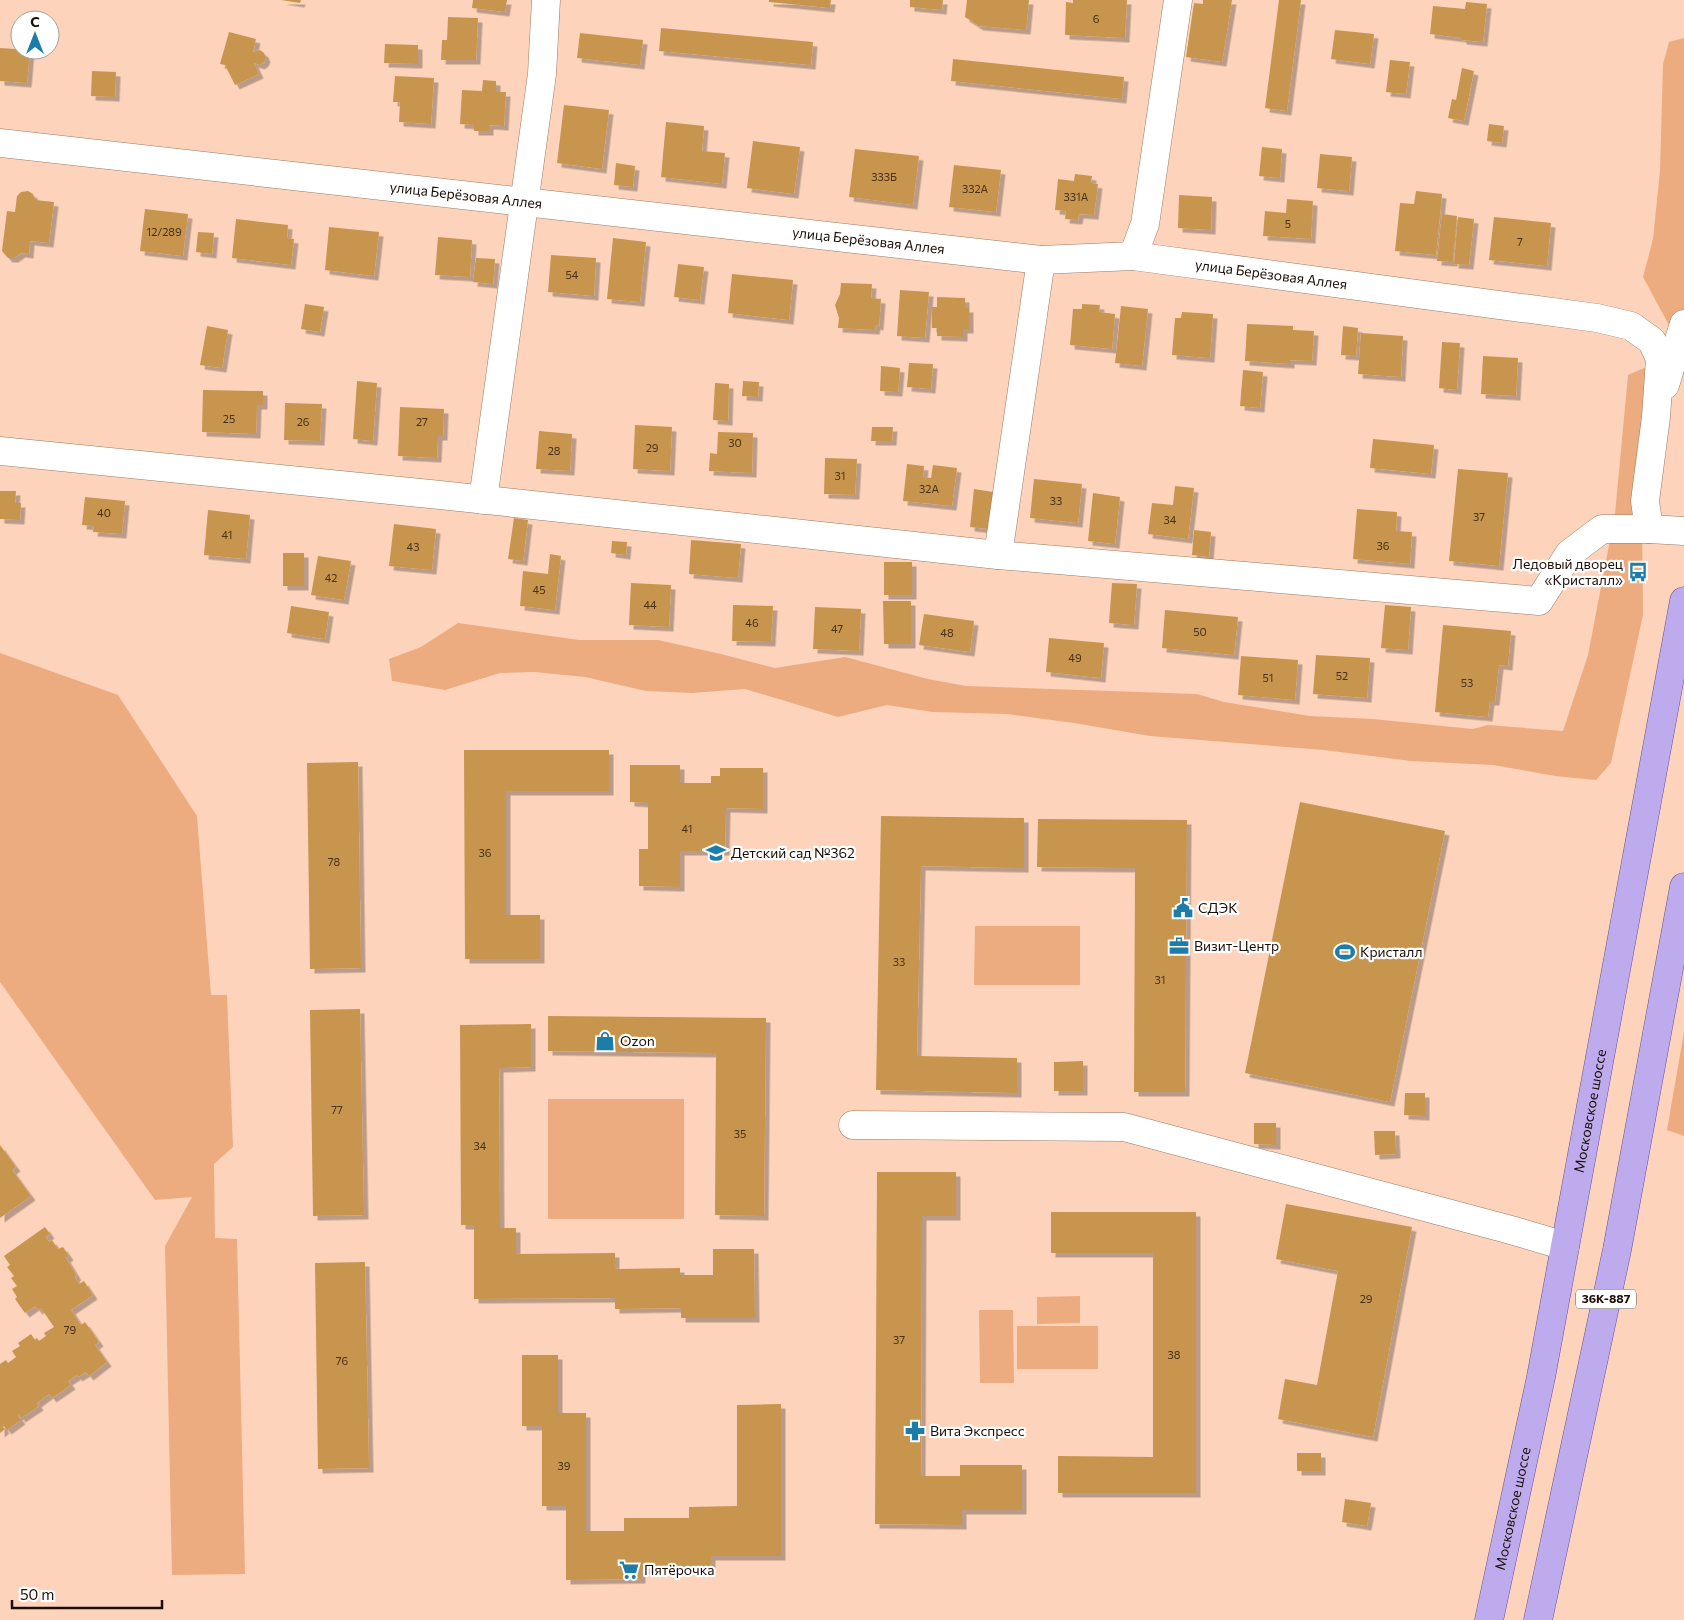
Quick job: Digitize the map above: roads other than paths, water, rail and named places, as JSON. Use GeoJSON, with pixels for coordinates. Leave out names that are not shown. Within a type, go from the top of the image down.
{"type":"FeatureCollection","features":[{"type":"Feature","properties":{"kind":"main road","name":"Московское шоссе"},"geometry":{"type":"LineString","coordinates":[[1488,1620],[1541,1377],[1684,601]]}},
{"type":"Feature","properties":{"kind":"main road","name":"36К-887"},"geometry":{"type":"LineString","coordinates":[[1538,1620],[1616,1250],[1684,887]]}},
{"type":"Feature","properties":{"kind":"street"},"geometry":{"type":"LineString","coordinates":[[483,500],[542,74],[546,0]]}},
{"type":"Feature","properties":{"kind":"street"},"geometry":{"type":"LineString","coordinates":[[1133,256],[1145,224],[1178,0]]}},
{"type":"Feature","properties":{"kind":"street","name":"улица Берёзовая Аллея"},"geometry":{"type":"LineString","coordinates":[[0,143],[1042,260],[1133,256],[1597,318],[1631,326],[1652,341],[1660,359],[1656,418]]}},
{"type":"Feature","properties":{"kind":"street"},"geometry":{"type":"LineString","coordinates":[[998,555],[1042,260]]}},
{"type":"Feature","properties":{"kind":"street"},"geometry":{"type":"LineString","coordinates":[[1649,529],[1645,501],[1656,418],[1684,324]]}},
{"type":"Feature","properties":{"kind":"street"},"geometry":{"type":"LineString","coordinates":[[0,451],[998,555],[1539,601],[1569,554],[1602,529],[1684,531]]}},
{"type":"Feature","properties":{"kind":"street"},"geometry":{"type":"LineString","coordinates":[[853,1126],[1124,1127],[1565,1246]]}},
{"type":"Feature","properties":{"kind":"place","name":"Ледовый дворец «Кристалл»"},"geometry":{"type":"Point","coordinates":[1638,572]}},
{"type":"Feature","properties":{"kind":"place","name":"Детский сад №362"},"geometry":{"type":"Point","coordinates":[716,853]}},
{"type":"Feature","properties":{"kind":"place","name":"СДЭК"},"geometry":{"type":"Point","coordinates":[1183,908]}},
{"type":"Feature","properties":{"kind":"place","name":"Визит-Центр"},"geometry":{"type":"Point","coordinates":[1179,946]}},
{"type":"Feature","properties":{"kind":"place","name":"Кристалл"},"geometry":{"type":"Point","coordinates":[1345,952]}},
{"type":"Feature","properties":{"kind":"place","name":"Ozon"},"geometry":{"type":"Point","coordinates":[605,1041]}},
{"type":"Feature","properties":{"kind":"place","name":"Вита Экспресс"},"geometry":{"type":"Point","coordinates":[915,1431]}},
{"type":"Feature","properties":{"kind":"place","name":"Пятёрочка"},"geometry":{"type":"Point","coordinates":[629,1570]}}]}
